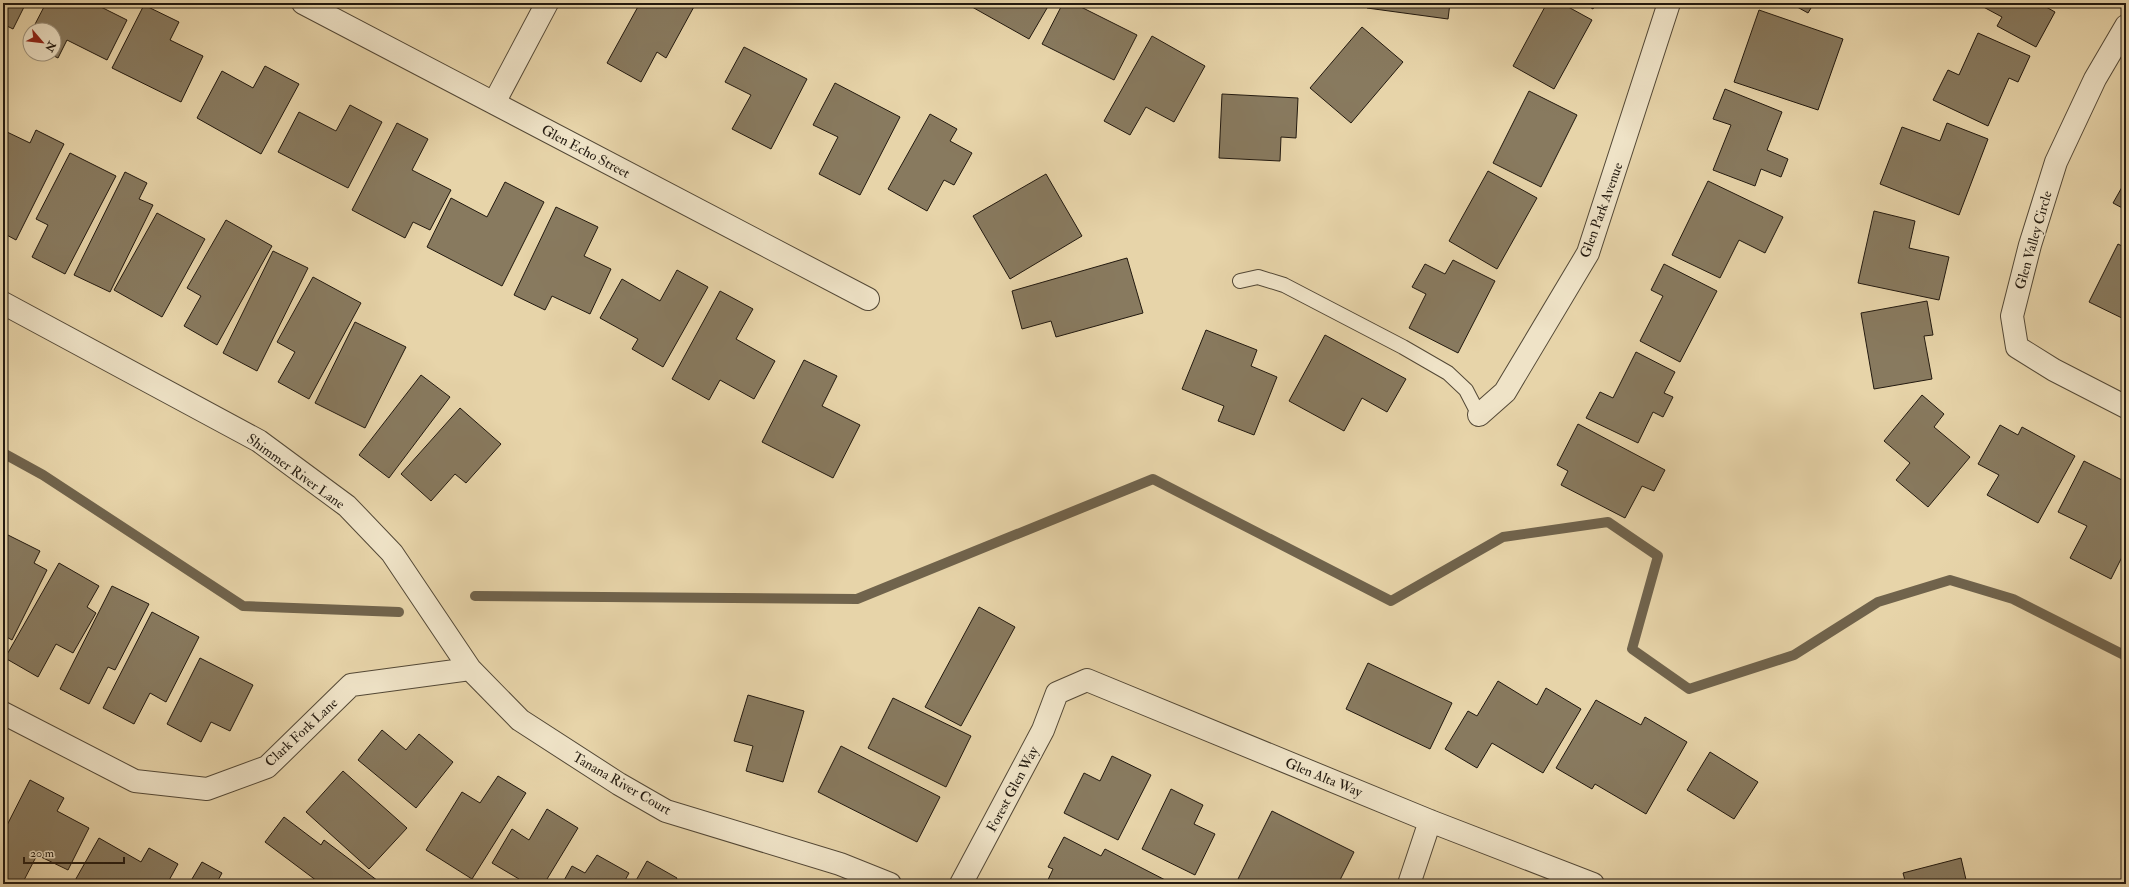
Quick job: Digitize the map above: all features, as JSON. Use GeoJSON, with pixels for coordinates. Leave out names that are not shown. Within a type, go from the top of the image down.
{"type":"FeatureCollection","features":[{"type":"Feature","properties":{"kind":"street","name":"Glen Echo Street"},"geometry":{"type":"LineString","coordinates":[[303,3],[868,299]]}},
{"type":"Feature","properties":{"kind":"street"},"geometry":{"type":"LineString","coordinates":[[494,103],[547,3]]}},
{"type":"Feature","properties":{"kind":"street","name":"Glen Park Avenue"},"geometry":{"type":"LineString","coordinates":[[1479,415],[1505,392],[1588,253],[1669,3]]}},
{"type":"Feature","properties":{"kind":"street","name":"Glen Valley Circle"},"geometry":{"type":"LineString","coordinates":[[2126,26],[2095,79],[2056,162],[2030,245],[2012,316],[2017,347],[2054,370],[2126,407]]}},
{"type":"Feature","properties":{"kind":"street","name":"Shimmer River Lane"},"geometry":{"type":"LineString","coordinates":[[3,304],[259,441],[347,506],[392,553],[470,669]]}},
{"type":"Feature","properties":{"kind":"street","name":"Clark Fork Lane"},"geometry":{"type":"LineString","coordinates":[[3,713],[135,781],[207,789],[267,766],[351,685],[470,669]]}},
{"type":"Feature","properties":{"kind":"street","name":"Tanana River Court"},"geometry":{"type":"LineString","coordinates":[[470,669],[520,720],[618,784],[666,811],[840,864],[890,884]]}},
{"type":"Feature","properties":{"kind":"street","name":"Glen Alta Way"},"geometry":{"type":"LineString","coordinates":[[1057,693],[1088,680],[1430,821],[1593,884]]}},
{"type":"Feature","properties":{"kind":"street","name":"Forest Glen Way"},"geometry":{"type":"LineString","coordinates":[[961,884],[1043,730],[1057,693]]}},
{"type":"Feature","properties":{"kind":"street"},"geometry":{"type":"LineString","coordinates":[[1409,884],[1430,821]]}},
{"type":"Feature","properties":{"kind":"lane"},"geometry":{"type":"LineString","coordinates":[[1240,281],[1258,277],[1284,285],[1403,347],[1448,373],[1466,390],[1479,415]]}},
{"type":"Feature","properties":{"kind":"building"},"geometry":{"type":"Polygon","coordinates":[[[3,3],[26,3],[13,29],[3,24],[3,3]]]}},
{"type":"Feature","properties":{"kind":"building"},"geometry":{"type":"Polygon","coordinates":[[[46,3],[93,3],[127,20],[107,60],[67,40],[62,50],[62,22],[36,22],[46,3]]]}},
{"type":"Feature","properties":{"kind":"building"},"geometry":{"type":"Polygon","coordinates":[[[640,3],[696,3],[666,58],[657,52],[641,82],[607,63],[640,3]]]}},
{"type":"Feature","properties":{"kind":"building"},"geometry":{"type":"Polygon","coordinates":[[[965,3],[1050,3],[1029,39],[965,3]]]}},
{"type":"Feature","properties":{"kind":"building"},"geometry":{"type":"Polygon","coordinates":[[[1063,3],[1073,3],[1137,35],[1114,80],[1042,44],[1063,3]]]}},
{"type":"Feature","properties":{"kind":"building"},"geometry":{"type":"Polygon","coordinates":[[[1368,3],[1450,3],[1448,19],[1367,8],[1368,3]]]}},
{"type":"Feature","properties":{"kind":"building"},"geometry":{"type":"Polygon","coordinates":[[[1547,3],[1561,3],[1592,20],[1554,89],[1513,66],[1547,3]]]}},
{"type":"Feature","properties":{"kind":"building"},"geometry":{"type":"Polygon","coordinates":[[[1583,3],[1596,3],[1593,9],[1583,3]]]}},
{"type":"Feature","properties":{"kind":"building"},"geometry":{"type":"Polygon","coordinates":[[[1790,3],[1814,3],[1808,13],[1790,3]]]}},
{"type":"Feature","properties":{"kind":"building"},"geometry":{"type":"Polygon","coordinates":[[[1976,3],[2039,3],[2055,12],[2036,47],[1997,26],[2002,17],[1976,3]]]}},
{"type":"Feature","properties":{"kind":"building"},"geometry":{"type":"Polygon","coordinates":[[[144,5],[179,22],[170,40],[203,56],[181,102],[112,68],[144,5]]]}},
{"type":"Feature","properties":{"kind":"building"},"geometry":{"type":"Polygon","coordinates":[[[1759,10],[1843,39],[1818,110],[1734,82],[1759,10]]]}},
{"type":"Feature","properties":{"kind":"building"},"geometry":{"type":"Polygon","coordinates":[[[1362,27],[1403,62],[1351,123],[1310,88],[1362,27]]]}},
{"type":"Feature","properties":{"kind":"building"},"geometry":{"type":"Polygon","coordinates":[[[1978,33],[2030,56],[2018,82],[2009,78],[1988,126],[1933,100],[1948,70],[1959,75],[1978,33]]]}},
{"type":"Feature","properties":{"kind":"building"},"geometry":{"type":"Polygon","coordinates":[[[1152,36],[1205,66],[1174,122],[1146,107],[1130,135],[1104,121],[1152,36]]]}},
{"type":"Feature","properties":{"kind":"building"},"geometry":{"type":"Polygon","coordinates":[[[744,47],[807,79],[771,149],[732,129],[751,95],[725,82],[744,47]]]}},
{"type":"Feature","properties":{"kind":"building"},"geometry":{"type":"Polygon","coordinates":[[[265,66],[299,84],[261,154],[197,118],[222,71],[253,88],[265,66]]]}},
{"type":"Feature","properties":{"kind":"building"},"geometry":{"type":"Polygon","coordinates":[[[835,83],[900,117],[860,195],[819,174],[838,137],[813,125],[835,83]]]}},
{"type":"Feature","properties":{"kind":"building"},"geometry":{"type":"Polygon","coordinates":[[[1725,89],[1782,112],[1767,150],[1788,159],[1781,177],[1761,169],[1755,186],[1713,170],[1731,125],[1713,119],[1725,89]]]}},
{"type":"Feature","properties":{"kind":"building"},"geometry":{"type":"Polygon","coordinates":[[[1529,91],[1577,115],[1541,187],[1493,163],[1529,91]]]}},
{"type":"Feature","properties":{"kind":"building"},"geometry":{"type":"Polygon","coordinates":[[[1222,94],[1298,98],[1296,138],[1281,137],[1280,161],[1219,158],[1222,94]]]}},
{"type":"Feature","properties":{"kind":"building"},"geometry":{"type":"Polygon","coordinates":[[[350,105],[382,122],[348,188],[278,152],[299,112],[336,131],[350,105]]]}},
{"type":"Feature","properties":{"kind":"building"},"geometry":{"type":"Polygon","coordinates":[[[930,114],[957,129],[950,141],[972,153],[954,185],[944,180],[927,211],[888,189],[930,114]]]}},
{"type":"Feature","properties":{"kind":"building"},"geometry":{"type":"Polygon","coordinates":[[[397,123],[428,139],[412,170],[451,190],[430,230],[413,222],[405,238],[352,210],[397,123]]]}},
{"type":"Feature","properties":{"kind":"building"},"geometry":{"type":"Polygon","coordinates":[[[1947,123],[1988,139],[1959,215],[1880,184],[1902,127],[1940,141],[1947,123]]]}},
{"type":"Feature","properties":{"kind":"building"},"geometry":{"type":"Polygon","coordinates":[[[36,130],[64,144],[16,240],[3,233],[3,140],[7,132],[30,143],[36,130]]]}},
{"type":"Feature","properties":{"kind":"building"},"geometry":{"type":"Polygon","coordinates":[[[70,153],[116,176],[65,274],[32,257],[48,225],[36,219],[70,153]]]}},
{"type":"Feature","properties":{"kind":"building"},"geometry":{"type":"Polygon","coordinates":[[[1488,171],[1537,198],[1497,269],[1449,241],[1488,171]]]}},
{"type":"Feature","properties":{"kind":"building"},"geometry":{"type":"Polygon","coordinates":[[[125,172],[147,183],[139,199],[153,205],[110,292],[74,275],[125,172]]]}},
{"type":"Feature","properties":{"kind":"building"},"geometry":{"type":"Polygon","coordinates":[[[1046,174],[1082,236],[1010,279],[973,216],[1046,174]]]}},
{"type":"Feature","properties":{"kind":"building"},"geometry":{"type":"Polygon","coordinates":[[[2126,180],[2126,210],[2113,203],[2126,180]]]}},
{"type":"Feature","properties":{"kind":"building"},"geometry":{"type":"Polygon","coordinates":[[[1708,181],[1783,217],[1765,253],[1739,240],[1720,278],[1672,255],[1708,181]]]}},
{"type":"Feature","properties":{"kind":"building"},"geometry":{"type":"Polygon","coordinates":[[[505,182],[544,202],[502,286],[427,247],[451,198],[487,217],[505,182]]]}},
{"type":"Feature","properties":{"kind":"building"},"geometry":{"type":"Polygon","coordinates":[[[556,207],[598,227],[584,256],[611,269],[590,314],[552,296],[545,310],[514,295],[556,207]]]}},
{"type":"Feature","properties":{"kind":"building"},"geometry":{"type":"Polygon","coordinates":[[[1874,211],[1915,221],[1909,248],[1949,257],[1939,300],[1858,283],[1874,211]]]}},
{"type":"Feature","properties":{"kind":"building"},"geometry":{"type":"Polygon","coordinates":[[[157,213],[205,239],[162,317],[114,290],[157,213]]]}},
{"type":"Feature","properties":{"kind":"building"},"geometry":{"type":"Polygon","coordinates":[[[226,220],[272,246],[217,345],[184,326],[201,296],[187,288],[226,220]]]}},
{"type":"Feature","properties":{"kind":"building"},"geometry":{"type":"Polygon","coordinates":[[[2118,244],[2126,248],[2126,320],[2089,302],[2118,244]]]}},
{"type":"Feature","properties":{"kind":"building"},"geometry":{"type":"Polygon","coordinates":[[[273,251],[308,268],[257,371],[223,353],[273,251]]]}},
{"type":"Feature","properties":{"kind":"building"},"geometry":{"type":"Polygon","coordinates":[[[1127,258],[1143,313],[1056,337],[1051,321],[1022,329],[1012,291],[1127,258]]]}},
{"type":"Feature","properties":{"kind":"building"},"geometry":{"type":"Polygon","coordinates":[[[1453,260],[1495,281],[1458,353],[1409,328],[1426,294],[1412,287],[1425,264],[1445,274],[1453,260]]]}},
{"type":"Feature","properties":{"kind":"building"},"geometry":{"type":"Polygon","coordinates":[[[1664,264],[1717,291],[1680,362],[1640,341],[1663,296],[1651,290],[1664,264]]]}},
{"type":"Feature","properties":{"kind":"building"},"geometry":{"type":"Polygon","coordinates":[[[677,270],[708,287],[663,367],[632,349],[638,339],[600,318],[622,279],[660,301],[677,270]]]}},
{"type":"Feature","properties":{"kind":"building"},"geometry":{"type":"Polygon","coordinates":[[[313,277],[361,303],[309,399],[278,382],[295,352],[277,342],[313,277]]]}},
{"type":"Feature","properties":{"kind":"building"},"geometry":{"type":"Polygon","coordinates":[[[720,291],[753,309],[736,339],[775,361],[754,399],[720,380],[709,400],[672,379],[720,291]]]}},
{"type":"Feature","properties":{"kind":"building"},"geometry":{"type":"Polygon","coordinates":[[[1927,301],[1933,335],[1924,336],[1932,379],[1874,389],[1861,313],[1927,301]]]}},
{"type":"Feature","properties":{"kind":"building"},"geometry":{"type":"Polygon","coordinates":[[[355,322],[406,347],[365,428],[315,403],[355,322]]]}},
{"type":"Feature","properties":{"kind":"building"},"geometry":{"type":"Polygon","coordinates":[[[1206,330],[1257,350],[1251,366],[1277,377],[1254,435],[1218,421],[1224,406],[1182,389],[1206,330]]]}},
{"type":"Feature","properties":{"kind":"building"},"geometry":{"type":"Polygon","coordinates":[[[1325,335],[1406,379],[1387,412],[1362,398],[1344,431],[1289,401],[1325,335]]]}},
{"type":"Feature","properties":{"kind":"building"},"geometry":{"type":"Polygon","coordinates":[[[1636,352],[1675,372],[1664,393],[1673,397],[1663,417],[1653,412],[1638,443],[1586,418],[1600,392],[1613,398],[1636,352]]]}},
{"type":"Feature","properties":{"kind":"building"},"geometry":{"type":"Polygon","coordinates":[[[804,360],[837,376],[822,406],[860,425],[833,478],[762,442],[804,360]]]}},
{"type":"Feature","properties":{"kind":"building"},"geometry":{"type":"Polygon","coordinates":[[[421,375],[450,397],[389,478],[359,455],[421,375]]]}},
{"type":"Feature","properties":{"kind":"building"},"geometry":{"type":"Polygon","coordinates":[[[1922,395],[1944,414],[1934,427],[1970,457],[1928,507],[1896,480],[1910,463],[1884,441],[1922,395]]]}},
{"type":"Feature","properties":{"kind":"building"},"geometry":{"type":"Polygon","coordinates":[[[460,408],[501,444],[466,483],[455,474],[431,501],[401,474],[460,408]]]}},
{"type":"Feature","properties":{"kind":"building"},"geometry":{"type":"Polygon","coordinates":[[[1578,424],[1665,470],[1654,491],[1642,486],[1625,518],[1561,485],[1568,471],[1557,465],[1578,424]]]}},
{"type":"Feature","properties":{"kind":"building"},"geometry":{"type":"Polygon","coordinates":[[[2000,425],[2018,435],[2022,427],[2075,456],[2038,523],[1987,495],[1999,475],[1978,464],[2000,425]]]}},
{"type":"Feature","properties":{"kind":"building"},"geometry":{"type":"Polygon","coordinates":[[[2084,461],[2126,482],[2126,549],[2111,579],[2070,558],[2087,526],[2058,512],[2084,461]]]}},
{"type":"Feature","properties":{"kind":"building"},"geometry":{"type":"Polygon","coordinates":[[[4,533],[40,551],[34,563],[47,570],[12,640],[3,635],[4,533]]]}},
{"type":"Feature","properties":{"kind":"building"},"geometry":{"type":"Polygon","coordinates":[[[59,563],[99,586],[87,607],[96,613],[73,653],[56,644],[38,677],[5,658],[59,563]]]}},
{"type":"Feature","properties":{"kind":"building"},"geometry":{"type":"Polygon","coordinates":[[[112,586],[149,604],[115,670],[108,667],[89,704],[60,689],[112,586]]]}},
{"type":"Feature","properties":{"kind":"building"},"geometry":{"type":"Polygon","coordinates":[[[979,607],[1015,627],[961,726],[925,707],[979,607]]]}},
{"type":"Feature","properties":{"kind":"building"},"geometry":{"type":"Polygon","coordinates":[[[152,612],[199,637],[166,702],[150,693],[134,724],[103,708],[152,612]]]}},
{"type":"Feature","properties":{"kind":"building"},"geometry":{"type":"Polygon","coordinates":[[[200,658],[253,685],[230,731],[211,722],[201,742],[167,724],[200,658]]]}},
{"type":"Feature","properties":{"kind":"building"},"geometry":{"type":"Polygon","coordinates":[[[1368,663],[1452,703],[1430,749],[1346,709],[1368,663]]]}},
{"type":"Feature","properties":{"kind":"building"},"geometry":{"type":"Polygon","coordinates":[[[1498,681],[1537,705],[1546,688],[1581,709],[1543,773],[1492,743],[1477,768],[1445,749],[1468,711],[1477,716],[1498,681]]]}},
{"type":"Feature","properties":{"kind":"building"},"geometry":{"type":"Polygon","coordinates":[[[748,695],[804,711],[783,782],[746,771],[753,746],[734,741],[748,695]]]}},
{"type":"Feature","properties":{"kind":"building"},"geometry":{"type":"Polygon","coordinates":[[[893,698],[971,736],[946,787],[868,748],[893,698]]]}},
{"type":"Feature","properties":{"kind":"building"},"geometry":{"type":"Polygon","coordinates":[[[1596,700],[1641,725],[1645,717],[1687,742],[1646,814],[1595,784],[1592,789],[1556,768],[1596,700]]]}},
{"type":"Feature","properties":{"kind":"building"},"geometry":{"type":"Polygon","coordinates":[[[382,730],[406,750],[419,734],[453,762],[416,808],[358,760],[382,730]]]}},
{"type":"Feature","properties":{"kind":"building"},"geometry":{"type":"Polygon","coordinates":[[[841,746],[940,797],[917,842],[818,792],[841,746]]]}},
{"type":"Feature","properties":{"kind":"building"},"geometry":{"type":"Polygon","coordinates":[[[1710,752],[1758,782],[1734,819],[1687,790],[1710,752]]]}},
{"type":"Feature","properties":{"kind":"building"},"geometry":{"type":"Polygon","coordinates":[[[1112,756],[1151,775],[1118,840],[1064,813],[1084,773],[1100,781],[1112,756]]]}},
{"type":"Feature","properties":{"kind":"building"},"geometry":{"type":"Polygon","coordinates":[[[343,771],[407,828],[369,869],[306,812],[343,771]]]}},
{"type":"Feature","properties":{"kind":"building"},"geometry":{"type":"Polygon","coordinates":[[[498,776],[526,793],[472,879],[426,850],[462,792],[480,803],[498,776]]]}},
{"type":"Feature","properties":{"kind":"building"},"geometry":{"type":"Polygon","coordinates":[[[30,780],[64,798],[57,811],[89,828],[68,870],[37,855],[22,884],[14,884],[3,878],[3,833],[30,780]]]}},
{"type":"Feature","properties":{"kind":"building"},"geometry":{"type":"Polygon","coordinates":[[[1171,789],[1203,805],[1194,824],[1215,834],[1195,875],[1142,849],[1171,789]]]}},
{"type":"Feature","properties":{"kind":"building"},"geometry":{"type":"Polygon","coordinates":[[[547,809],[578,828],[544,884],[516,884],[519,879],[492,863],[512,829],[529,840],[547,809]]]}},
{"type":"Feature","properties":{"kind":"building"},"geometry":{"type":"Polygon","coordinates":[[[1272,811],[1354,852],[1338,884],[1248,884],[1238,879],[1272,811]]]}},
{"type":"Feature","properties":{"kind":"building"},"geometry":{"type":"Polygon","coordinates":[[[284,817],[321,845],[324,840],[382,884],[321,884],[265,842],[284,817]]]}},
{"type":"Feature","properties":{"kind":"building"},"geometry":{"type":"Polygon","coordinates":[[[1064,837],[1101,856],[1105,849],[1171,883],[1046,884],[1053,869],[1048,867],[1064,837]]]}},
{"type":"Feature","properties":{"kind":"building"},"geometry":{"type":"Polygon","coordinates":[[[99,838],[141,862],[149,848],[178,864],[167,884],[73,884],[99,838]]]}},
{"type":"Feature","properties":{"kind":"building"},"geometry":{"type":"Polygon","coordinates":[[[597,855],[629,873],[623,884],[562,884],[572,866],[585,873],[597,855]]]}},
{"type":"Feature","properties":{"kind":"building"},"geometry":{"type":"Polygon","coordinates":[[[1961,858],[1967,884],[1906,884],[1903,873],[1961,858]]]}},
{"type":"Feature","properties":{"kind":"building"},"geometry":{"type":"Polygon","coordinates":[[[647,861],[677,878],[674,884],[634,884],[647,861]]]}},
{"type":"Feature","properties":{"kind":"building"},"geometry":{"type":"Polygon","coordinates":[[[202,862],[222,873],[216,884],[189,884],[202,862]]]}},
{"type":"Feature","properties":{"kind":"waterway"},"geometry":{"type":"LineString","coordinates":[[3,453],[43,475],[243,606],[399,612]]}},
{"type":"Feature","properties":{"kind":"waterway"},"geometry":{"type":"LineString","coordinates":[[475,596],[857,599],[1153,479],[1391,601],[1503,537],[1608,522],[1658,556],[1632,649],[1689,689],[1794,655],[1878,602],[1950,580],[2013,599],[2126,656]]}}]}
